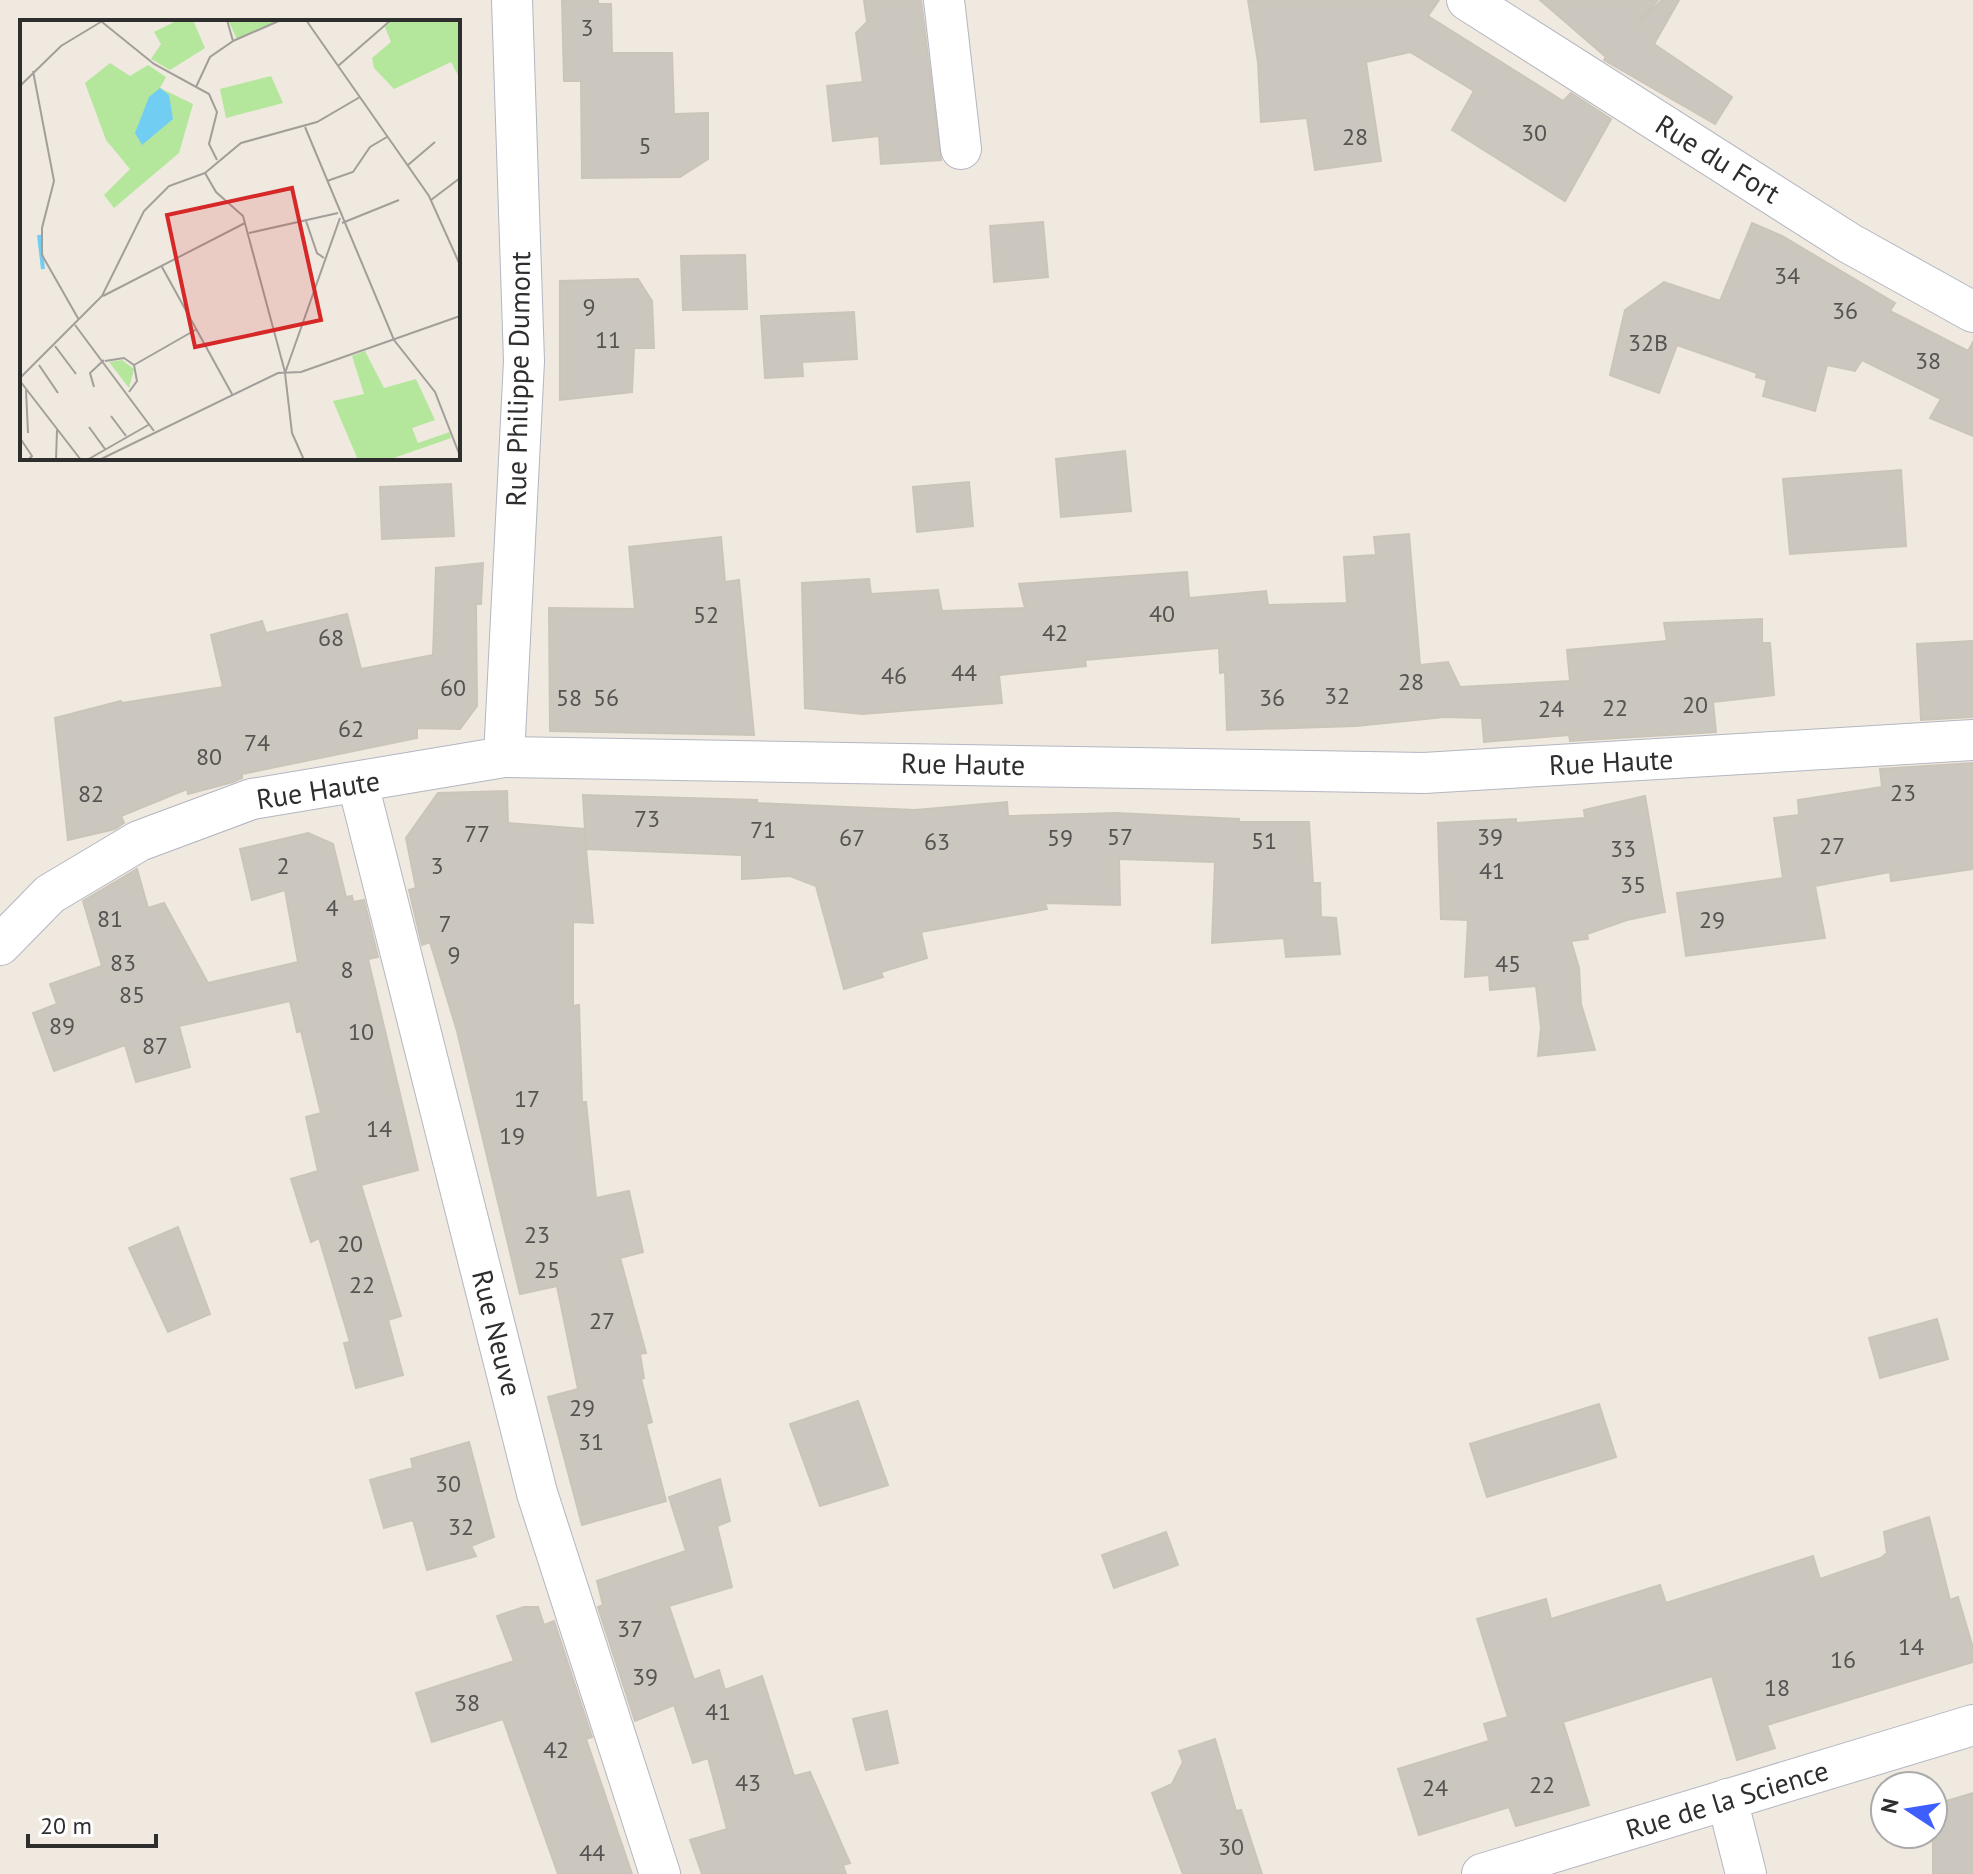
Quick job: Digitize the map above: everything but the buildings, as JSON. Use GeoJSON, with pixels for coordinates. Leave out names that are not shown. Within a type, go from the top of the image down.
{"type":"FeatureCollection","features":[{"type":"Feature","properties":{"kind":"street","name":"Rue Philippe Dumont"},"geometry":{"type":"LineString","coordinates":[[504,757],[524,361],[512,0]]}},
{"type":"Feature","properties":{"kind":"street"},"geometry":{"type":"LineString","coordinates":[[944,0],[961,149]]}},
{"type":"Feature","properties":{"kind":"street","name":"Rue du Fort"},"geometry":{"type":"LineString","coordinates":[[1467,0],[1849,243],[1973,312]]}},
{"type":"Feature","properties":{"kind":"street","name":"Rue Haute"},"geometry":{"type":"LineString","coordinates":[[0,945],[50,894],[139,841],[252,799],[358,784],[504,757],[1424,773],[1973,740]]}},
{"type":"Feature","properties":{"kind":"street","name":"Rue Neuve"},"geometry":{"type":"LineString","coordinates":[[358,784],[537,1493],[660,1874]]}},
{"type":"Feature","properties":{"kind":"street","name":"Rue de la Science"},"geometry":{"type":"LineString","coordinates":[[1482,1874],[1973,1725]]}},
{"type":"Feature","properties":{"kind":"street"},"geometry":{"type":"LineString","coordinates":[[1727,1799],[1746,1874]]}}]}
